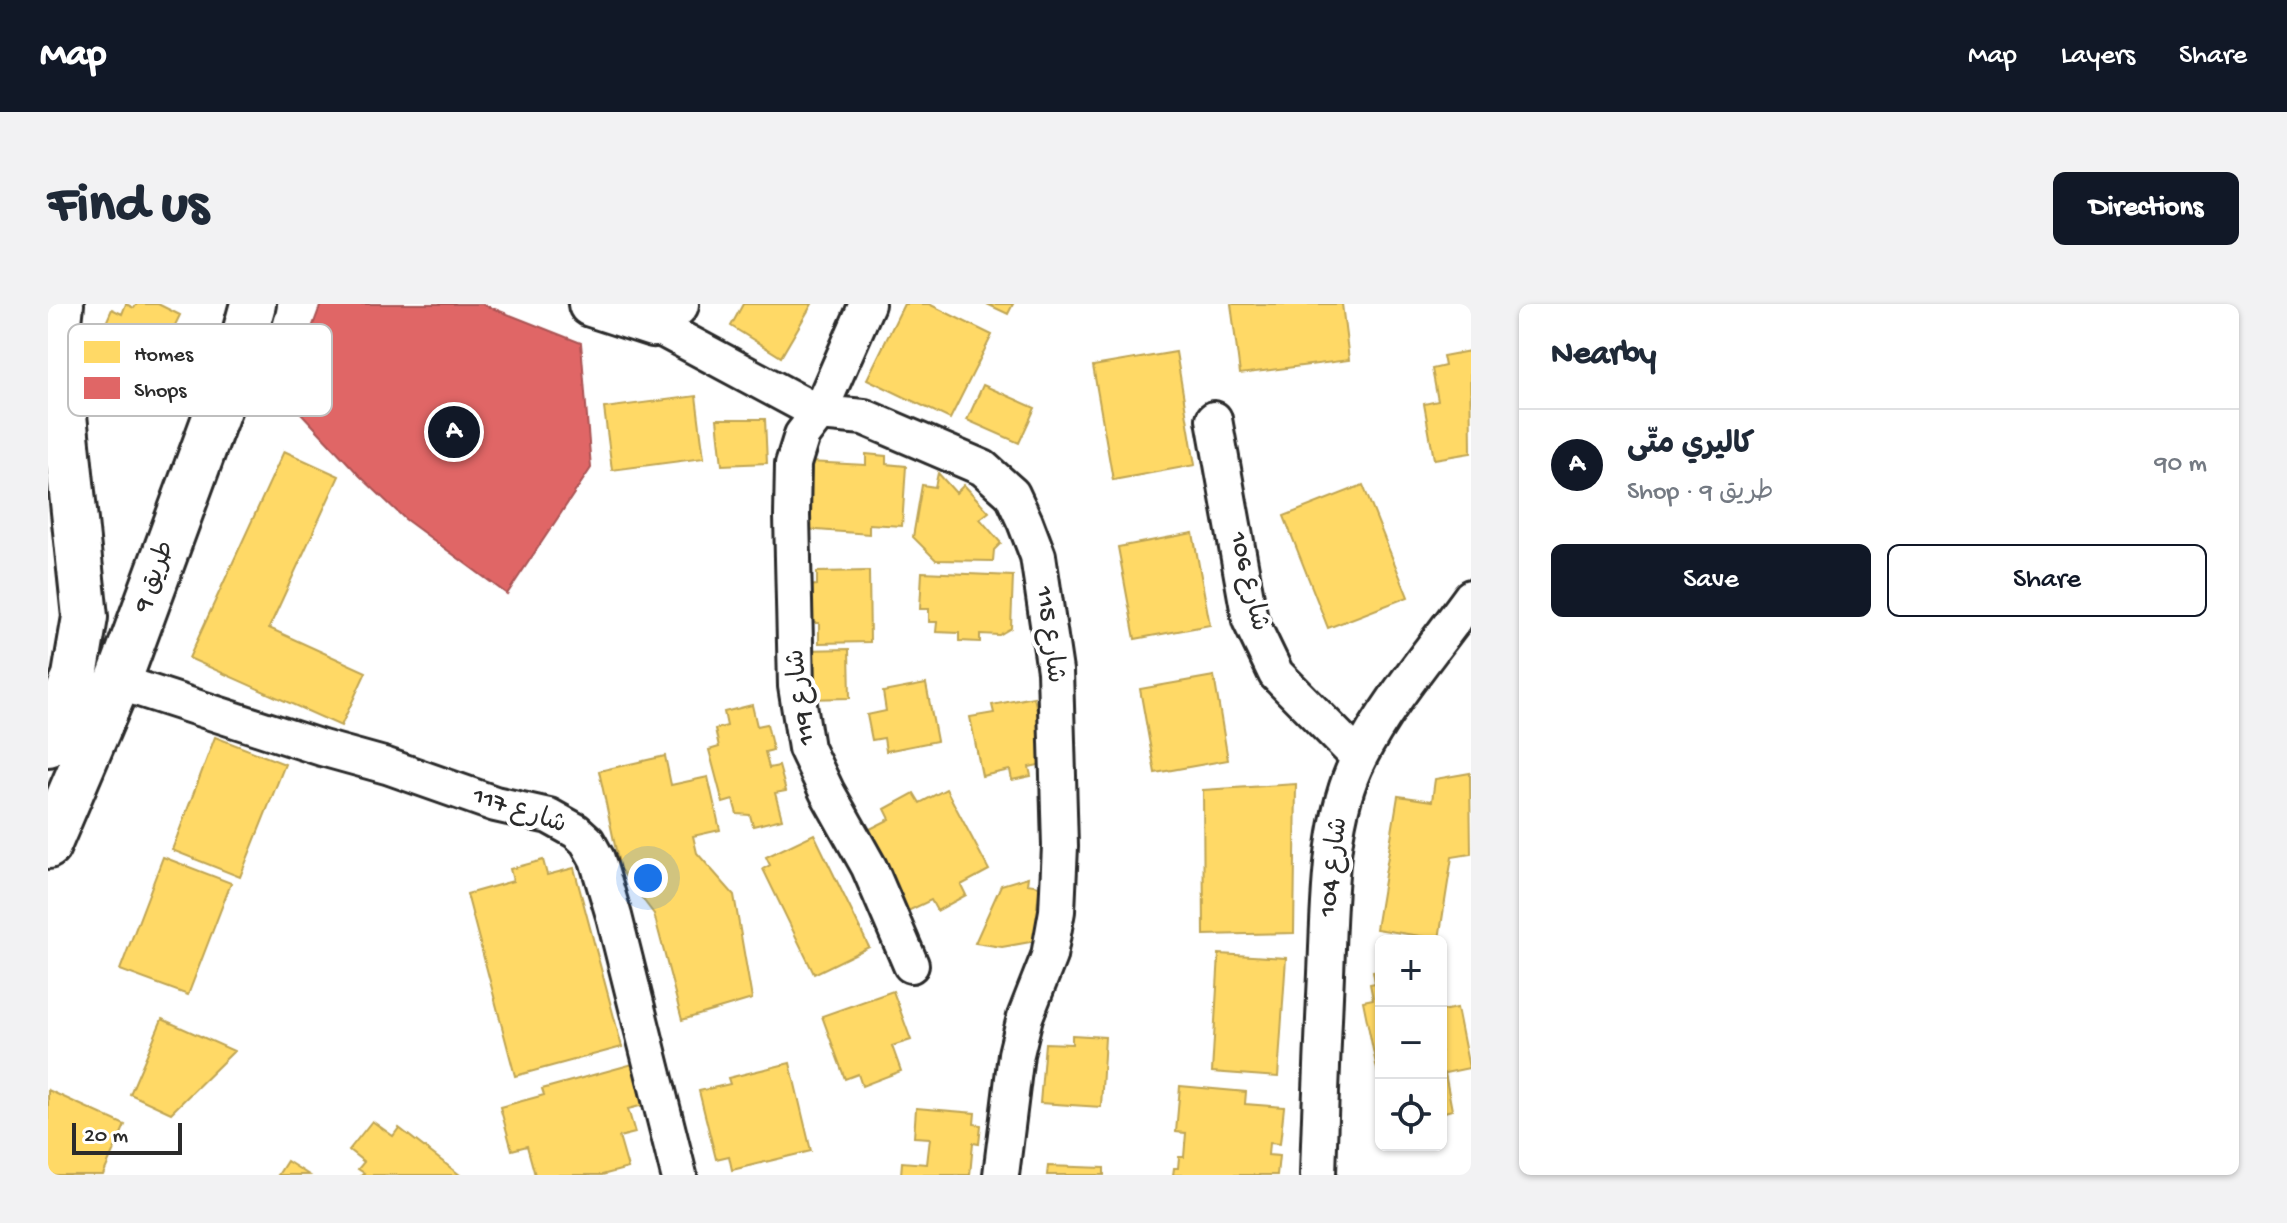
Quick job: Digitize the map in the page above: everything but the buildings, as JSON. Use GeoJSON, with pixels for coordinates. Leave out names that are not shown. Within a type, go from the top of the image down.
{"type":"FeatureCollection","features":[{"type":"Feature","properties":{"kind":"street"},"geometry":{"type":"LineString","coordinates":[[48,744],[75,676],[85,617],[60,377],[61,304]]}},
{"type":"Feature","properties":{"kind":"street"},"geometry":{"type":"LineString","coordinates":[[591,304],[664,314]]}},
{"type":"Feature","properties":{"kind":"street","name":"شارع 119"},"geometry":{"type":"LineString","coordinates":[[867,304],[819,413],[802,435],[793,464],[796,686],[802,733],[814,767],[869,867],[911,965]]}},
{"type":"Feature","properties":{"kind":"street","name":"شارع 115"},"geometry":{"type":"LineString","coordinates":[[664,314],[819,413],[864,417],[983,468],[1012,494],[1038,556],[1055,671],[1060,786],[1057,911],[1049,956],[1025,1017],[1016,1054],[1001,1175]]}},
{"type":"Feature","properties":{"kind":"street","name":"9 طريق"},"geometry":{"type":"LineString","coordinates":[[48,846],[118,682],[211,416]]}},
{"type":"Feature","properties":{"kind":"street","name":"شارع 106"},"geometry":{"type":"LineString","coordinates":[[1214,419],[1250,620],[1276,674],[1359,758]]}},
{"type":"Feature","properties":{"kind":"street","name":"شارع 104"},"geometry":{"type":"LineString","coordinates":[[1318,1175],[1327,938],[1335,851],[1346,792],[1359,758],[1382,721],[1471,597]]}},
{"type":"Feature","properties":{"kind":"street","name":"شارع 117"},"geometry":{"type":"LineString","coordinates":[[118,682],[265,731],[387,766],[495,804],[549,816],[576,831],[587,841],[597,859],[679,1175]]}},
{"type":"Feature","properties":{"kind":"place","name":"كاليري متّى"},"geometry":{"type":"Point","coordinates":[454,432]}}]}
